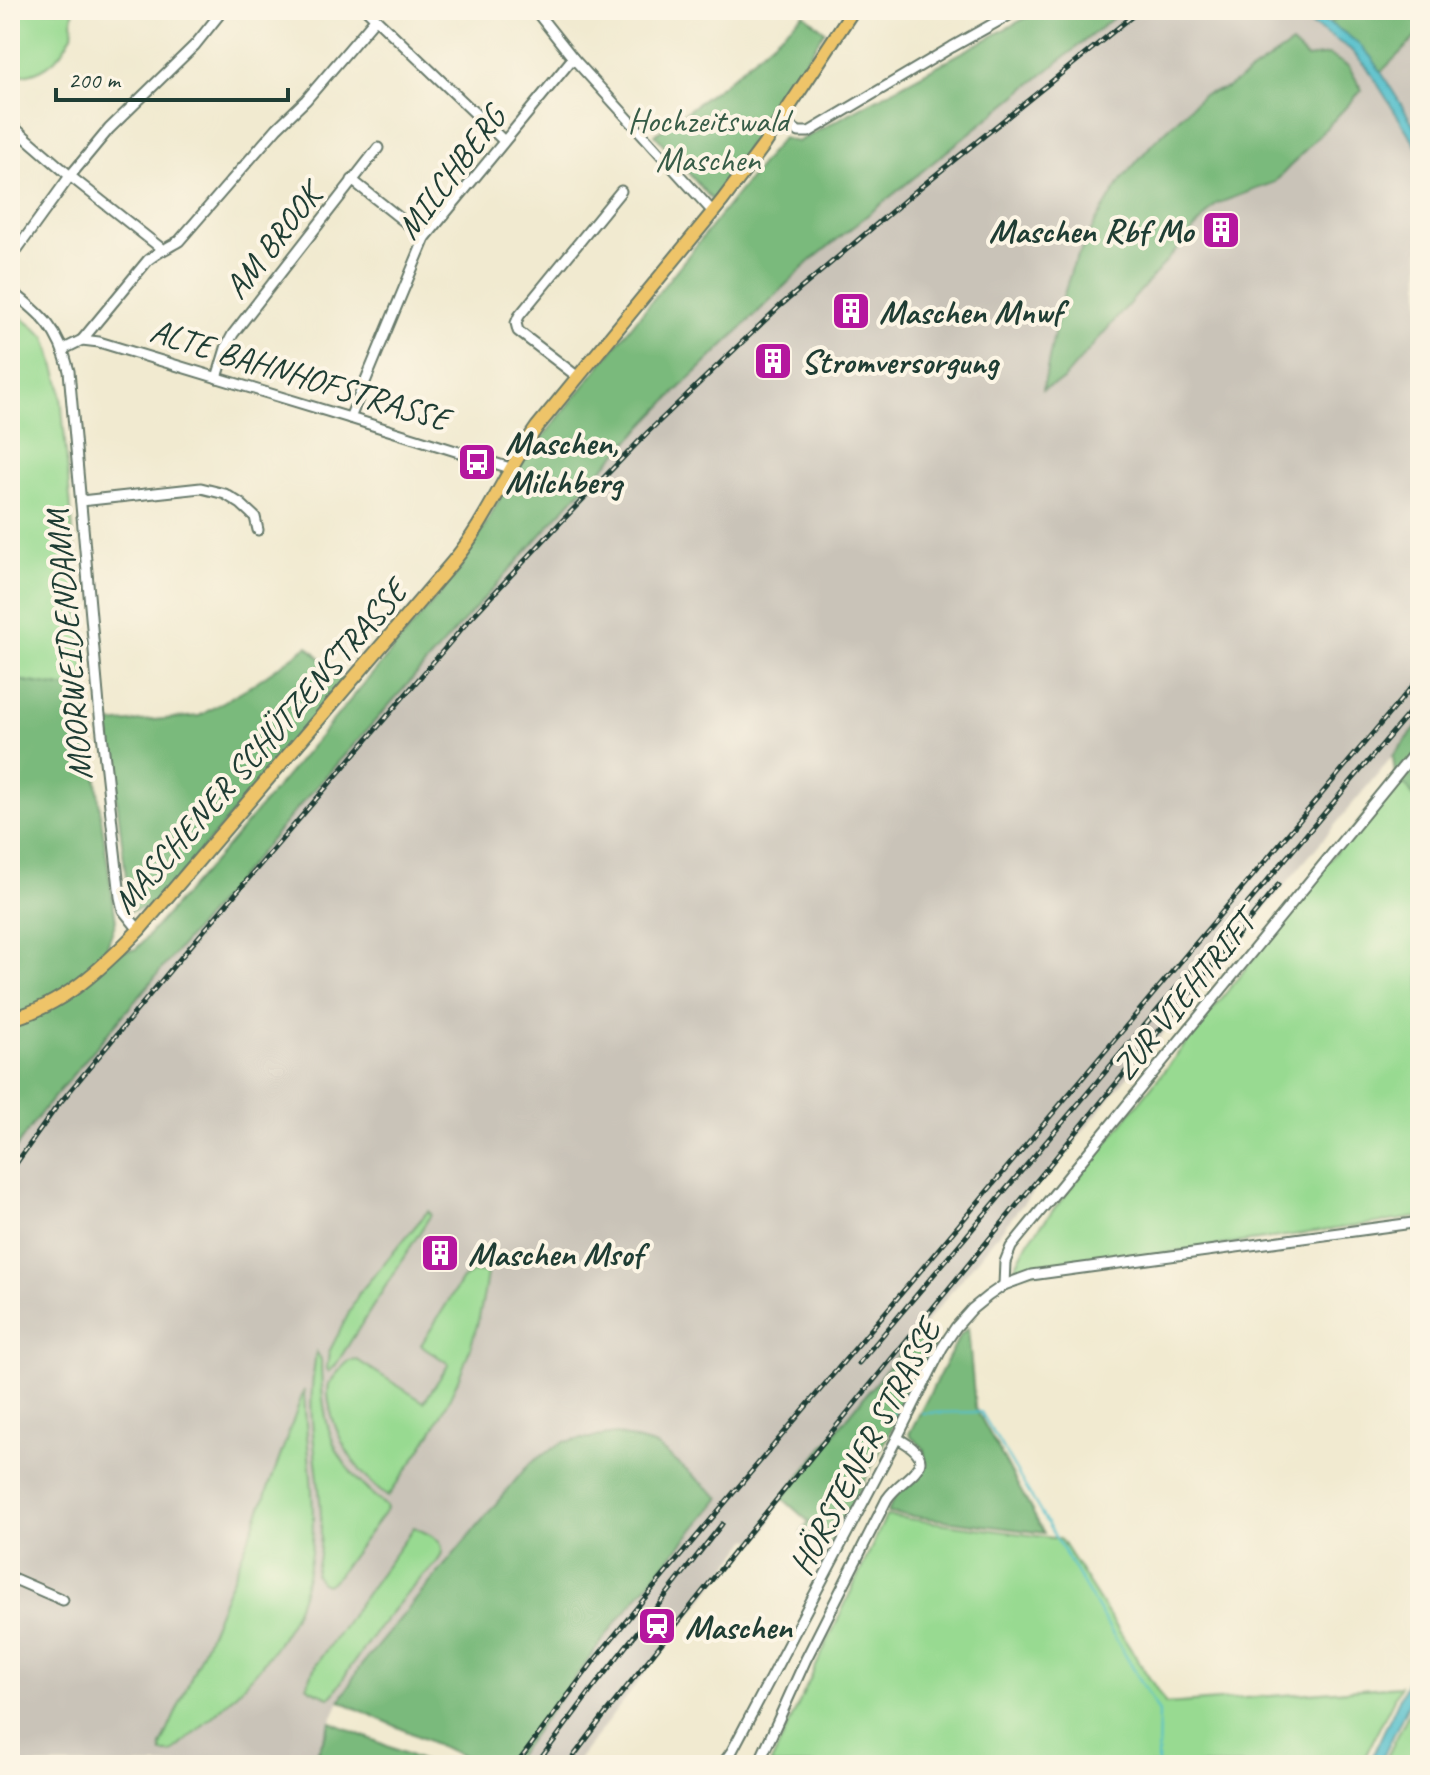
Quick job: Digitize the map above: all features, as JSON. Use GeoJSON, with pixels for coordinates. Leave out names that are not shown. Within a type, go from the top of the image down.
{"type":"FeatureCollection","features":[{"type":"Feature","properties":{"kind":"main road"},"geometry":{"type":"LineString","coordinates":[[510,468],[537,427],[713,212],[780,120],[853,10]]}},
{"type":"Feature","properties":{"kind":"main road","name":"MASCHENER SCHÜTZENSTRASSE"},"geometry":{"type":"LineString","coordinates":[[10,1019],[39,1009],[69,992],[109,961],[139,930],[464,549],[485,517],[510,468]]}},
{"type":"Feature","properties":{"kind":"street"},"geometry":{"type":"LineString","coordinates":[[10,259],[70,176],[109,129],[195,45],[223,10]]}},
{"type":"Feature","properties":{"kind":"street"},"geometry":{"type":"LineString","coordinates":[[367,10],[504,141]]}},
{"type":"Feature","properties":{"kind":"street"},"geometry":{"type":"LineString","coordinates":[[535,10],[573,58],[713,212]]}},
{"type":"Feature","properties":{"kind":"street"},"geometry":{"type":"LineString","coordinates":[[780,120],[799,132],[809,132],[1018,10]]}},
{"type":"Feature","properties":{"kind":"street"},"geometry":{"type":"LineString","coordinates":[[10,290],[44,318],[64,349],[82,340],[148,260],[179,241],[375,19]]}},
{"type":"Feature","properties":{"kind":"street","name":"MILCHBERG"},"geometry":{"type":"LineString","coordinates":[[350,418],[425,238],[573,58]]}},
{"type":"Feature","properties":{"kind":"street"},"geometry":{"type":"LineString","coordinates":[[10,124],[162,249]]}},
{"type":"Feature","properties":{"kind":"street","name":"AM BROOK"},"geometry":{"type":"LineString","coordinates":[[217,378],[233,334],[378,148]]}},
{"type":"Feature","properties":{"kind":"street","name":"AM BROOK"},"geometry":{"type":"LineString","coordinates":[[352,180],[425,238]]}},
{"type":"Feature","properties":{"kind":"street"},"geometry":{"type":"LineString","coordinates":[[578,377],[518,331],[516,323],[621,191]]}},
{"type":"Feature","properties":{"kind":"street","name":"ALTE BAHNHOFSTRASSE"},"geometry":{"type":"LineString","coordinates":[[82,340],[99,342],[510,468]]}},
{"type":"Feature","properties":{"kind":"street","name":"MOORWEIDENDAMM"},"geometry":{"type":"LineString","coordinates":[[64,349],[69,371],[99,706],[120,897],[123,910],[139,930]]}},
{"type":"Feature","properties":{"kind":"street"},"geometry":{"type":"LineString","coordinates":[[81,501],[201,488],[225,494],[241,504],[255,517],[258,530]]}},
{"type":"Feature","properties":{"kind":"street","name":"ZUR VIEHTRIFT"},"geometry":{"type":"LineString","coordinates":[[1004,1285],[1005,1262],[1011,1247],[1420,746]]}},
{"type":"Feature","properties":{"kind":"street","name":"HÖRSTENER STRASSE"},"geometry":{"type":"LineString","coordinates":[[722,1765],[942,1348],[972,1309],[1004,1285],[1031,1275],[1420,1222]]}},
{"type":"Feature","properties":{"kind":"street"},"geometry":{"type":"LineString","coordinates":[[758,1765],[806,1659],[887,1499],[918,1469],[920,1459],[917,1451],[897,1438]]}},
{"type":"Feature","properties":{"kind":"street"},"geometry":{"type":"LineString","coordinates":[[10,1577],[63,1600]]}},
{"type":"Feature","properties":{"kind":"shaded area"},"geometry":{"type":"Polygon","coordinates":[[[1040,10],[1420,10],[1420,723],[782,1498],[757,1543],[749,1539],[574,1765],[510,1765],[618,1620],[720,1498],[359,1668],[340,1701],[312,1765],[10,1765],[10,1009],[103,956],[136,948],[224,850],[459,571],[514,473],[782,138],[797,142],[1040,10]]]}},
{"type":"Feature","properties":{"kind":"green space"},"geometry":{"type":"Polygon","coordinates":[[[10,10],[74,10],[72,35],[60,54],[42,69],[10,75],[10,10]]]}},
{"type":"Feature","properties":{"kind":"green space"},"geometry":{"type":"Polygon","coordinates":[[[1040,10],[1123,10],[809,262],[675,393],[572,500],[300,805],[43,1110],[10,1156],[10,679],[87,691],[116,921],[104,955],[136,949],[224,850],[459,571],[514,473],[782,138],[797,142],[1040,10]]]}},
{"type":"Feature","properties":{"kind":"green space"},"geometry":{"type":"Polygon","coordinates":[[[1350,10],[1420,10],[1420,33],[1381,72],[1358,44],[1329,23],[1350,10]]]}},
{"type":"Feature","properties":{"kind":"green space","name":"Hochzeitswald Maschen"},"geometry":{"type":"Polygon","coordinates":[[[804,14],[825,31],[712,200],[655,135],[726,82],[804,14]]]}},
{"type":"Feature","properties":{"kind":"green space"},"geometry":{"type":"Polygon","coordinates":[[[1292,44],[1307,58],[1329,55],[1349,67],[1362,90],[1275,182],[1216,204],[1062,381],[1043,389],[1058,314],[1072,268],[1122,179],[1152,144],[1203,95],[1227,88],[1292,44]]]}},
{"type":"Feature","properties":{"kind":"green space"},"geometry":{"type":"Polygon","coordinates":[[[10,308],[46,337],[60,384],[87,691],[10,679],[10,308]]]}},
{"type":"Feature","properties":{"kind":"green space"},"geometry":{"type":"Polygon","coordinates":[[[308,646],[343,681],[155,906],[130,911],[108,724],[199,716],[252,685],[308,646]]]}},
{"type":"Feature","properties":{"kind":"green space"},"geometry":{"type":"Polygon","coordinates":[[[1420,723],[1420,803],[1417,803],[1395,775],[1393,756],[1420,723]]]}},
{"type":"Feature","properties":{"kind":"green space"},"geometry":{"type":"Polygon","coordinates":[[[1395,775],[1420,803],[1420,1217],[1011,1275],[1028,1242],[1395,775]]]}},
{"type":"Feature","properties":{"kind":"green space"},"geometry":{"type":"Polygon","coordinates":[[[428,1211],[430,1216],[329,1372],[329,1352],[359,1293],[428,1211]]]}},
{"type":"Feature","properties":{"kind":"green space"},"geometry":{"type":"Polygon","coordinates":[[[473,1272],[487,1273],[476,1330],[464,1366],[433,1429],[388,1497],[361,1471],[341,1440],[332,1416],[329,1385],[349,1361],[357,1360],[424,1402],[449,1364],[421,1345],[462,1279],[473,1272]]]}},
{"type":"Feature","properties":{"kind":"green space"},"geometry":{"type":"Polygon","coordinates":[[[968,1328],[975,1407],[1044,1533],[887,1513],[895,1495],[915,1481],[925,1465],[924,1449],[909,1434],[960,1335],[968,1328]]]}},
{"type":"Feature","properties":{"kind":"green space"},"geometry":{"type":"Polygon","coordinates":[[[915,1334],[935,1347],[831,1544],[818,1546],[801,1533],[809,1522],[782,1498],[915,1334]]]}},
{"type":"Feature","properties":{"kind":"green space"},"geometry":{"type":"Polygon","coordinates":[[[316,1352],[321,1360],[324,1404],[333,1442],[353,1475],[387,1509],[337,1576],[326,1585],[315,1574],[321,1536],[311,1411],[316,1352]]]}},
{"type":"Feature","properties":{"kind":"green space"},"geometry":{"type":"Polygon","coordinates":[[[304,1390],[313,1531],[299,1604],[270,1654],[240,1690],[172,1753],[162,1753],[161,1746],[236,1570],[304,1390]]]}},
{"type":"Feature","properties":{"kind":"green space"},"geometry":{"type":"Polygon","coordinates":[[[616,1434],[657,1446],[720,1498],[618,1620],[510,1765],[482,1765],[340,1701],[359,1668],[529,1464],[563,1442],[616,1434]]]}},
{"type":"Feature","properties":{"kind":"green space"},"geometry":{"type":"Polygon","coordinates":[[[886,1516],[1060,1539],[1166,1704],[1400,1686],[1361,1765],[770,1765],[886,1516]]]}},
{"type":"Feature","properties":{"kind":"green space"},"geometry":{"type":"Polygon","coordinates":[[[414,1527],[439,1542],[442,1553],[438,1561],[374,1634],[334,1694],[329,1697],[310,1689],[307,1685],[316,1664],[414,1527]]]}},
{"type":"Feature","properties":{"kind":"green space"},"geometry":{"type":"Polygon","coordinates":[[[1420,1690],[1420,1765],[1383,1765],[1420,1690]]]}},
{"type":"Feature","properties":{"kind":"green space"},"geometry":{"type":"Polygon","coordinates":[[[331,1722],[432,1765],[312,1765],[331,1722]]]}},
{"type":"Feature","properties":{"kind":"water"},"geometry":{"type":"Polygon","coordinates":[[[1289,10],[1308,10],[1359,44],[1373,59],[1420,135],[1420,152],[1367,67],[1350,49],[1289,10]]]}},
{"type":"Feature","properties":{"kind":"water"},"geometry":{"type":"Polygon","coordinates":[[[1420,1654],[1420,1680],[1379,1765],[1368,1765],[1420,1654]]]}},
{"type":"Feature","properties":{"kind":"waterway"},"geometry":{"type":"LineString","coordinates":[[922,1413],[981,1412],[1159,1712],[1158,1765]]}},
{"type":"Feature","properties":{"kind":"waterway"},"geometry":{"type":"LineString","coordinates":[[876,1414],[901,1413]]}},
{"type":"Feature","properties":{"kind":"railway"},"geometry":{"type":"LineString","coordinates":[[10,1172],[55,1109],[172,968],[470,619],[648,432],[780,306],[917,190],[1140,10]]}},
{"type":"Feature","properties":{"kind":"railway"},"geometry":{"type":"LineString","coordinates":[[516,1765],[639,1605],[1420,677]]}},
{"type":"Feature","properties":{"kind":"railway"},"geometry":{"type":"LineString","coordinates":[[859,1363],[1420,700]]}},
{"type":"Feature","properties":{"kind":"railway"},"geometry":{"type":"LineString","coordinates":[[567,1765],[746,1537],[1278,885]]}},
{"type":"Feature","properties":{"kind":"railway"},"geometry":{"type":"LineString","coordinates":[[536,1765],[722,1524]]}},
{"type":"Feature","properties":{"kind":"place","name":"Maschen Rbf Mo"},"geometry":{"type":"Point","coordinates":[1221,230]}},
{"type":"Feature","properties":{"kind":"place","name":"Maschen Mnwf"},"geometry":{"type":"Point","coordinates":[851,311]}},
{"type":"Feature","properties":{"kind":"place","name":"Stromversorgung"},"geometry":{"type":"Point","coordinates":[773,361]}},
{"type":"Feature","properties":{"kind":"place","name":"Maschen, Milchberg"},"geometry":{"type":"Point","coordinates":[477,462]}},
{"type":"Feature","properties":{"kind":"place","name":"Maschen Msof"},"geometry":{"type":"Point","coordinates":[440,1253]}},
{"type":"Feature","properties":{"kind":"place","name":"Maschen"},"geometry":{"type":"Point","coordinates":[657,1626]}}]}
